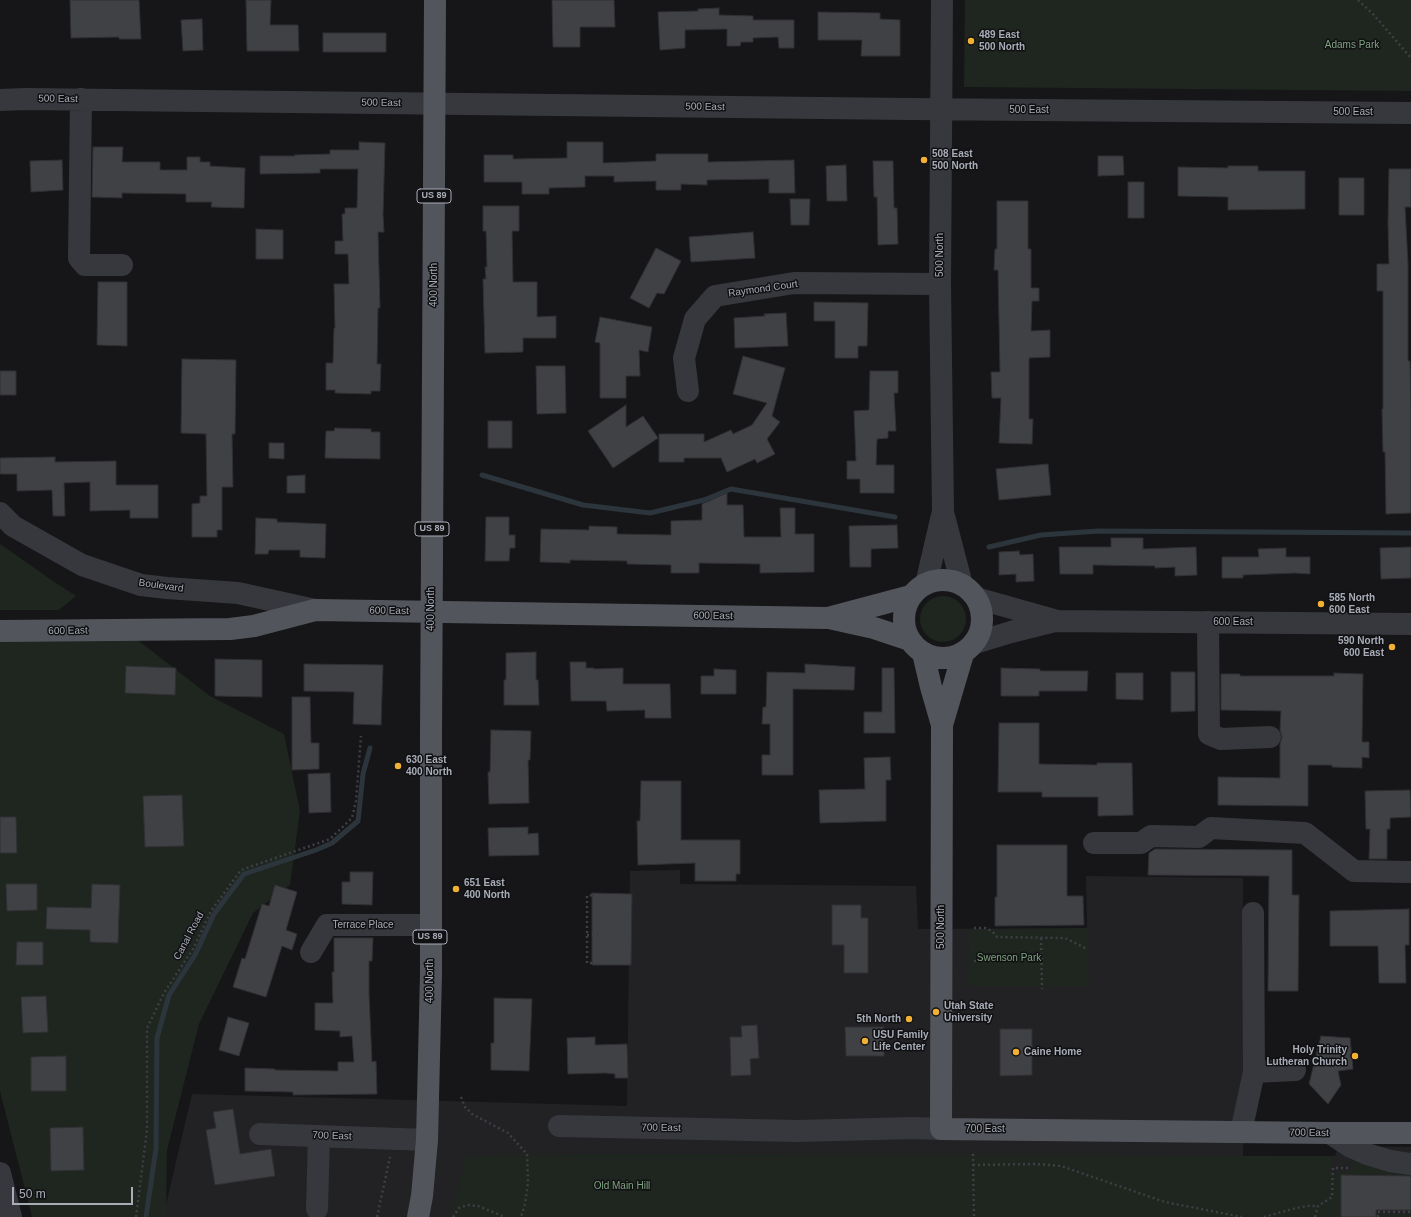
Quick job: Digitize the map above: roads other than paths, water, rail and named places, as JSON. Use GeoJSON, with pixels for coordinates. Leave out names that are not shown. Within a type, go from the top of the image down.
{"type":"FeatureCollection","features":[{"type":"Feature","properties":{"kind":"main road","name":"400 North"},"geometry":{"type":"LineString","coordinates":[[418,1217],[428,1140],[431,974],[430,925],[436,0]]}},
{"type":"Feature","properties":{"kind":"main road"},"geometry":{"type":"LineString","coordinates":[[948,580],[969,591],[981,610],[982,626],[979,635],[969,649],[945,659],[932,657],[916,647],[904,622],[904,609],[918,590],[934,581],[948,580]]}},
{"type":"Feature","properties":{"kind":"main road","name":"600 East"},"geometry":{"type":"LineString","coordinates":[[829,618],[918,590]]}},
{"type":"Feature","properties":{"kind":"main road","name":"600 East"},"geometry":{"type":"LineString","coordinates":[[0,631],[230,629],[254,626],[315,610],[829,618],[874,628],[916,647]]}},
{"type":"Feature","properties":{"kind":"main road","name":"500 North"},"geometry":{"type":"LineString","coordinates":[[916,647],[931,687],[942,725],[941,1129]]}},
{"type":"Feature","properties":{"kind":"main road","name":"500 North"},"geometry":{"type":"LineString","coordinates":[[942,725],[969,649]]}},
{"type":"Feature","properties":{"kind":"main road","name":"700 East"},"geometry":{"type":"LineString","coordinates":[[941,1129],[1330,1134],[1411,1133]]}},
{"type":"Feature","properties":{"kind":"street","name":"500 North"},"geometry":{"type":"LineString","coordinates":[[942,0],[940,284],[943,511],[969,591]]}},
{"type":"Feature","properties":{"kind":"street","name":"500 East"},"geometry":{"type":"LineString","coordinates":[[0,100],[81,99],[435,104],[1411,113]]}},
{"type":"Feature","properties":{"kind":"street"},"geometry":{"type":"LineString","coordinates":[[81,99],[79,258],[85,265],[122,265]]}},
{"type":"Feature","properties":{"kind":"street","name":"Raymond Court"},"geometry":{"type":"LineString","coordinates":[[688,392],[684,358],[694,319],[715,296],[794,283],[940,284]]}},
{"type":"Feature","properties":{"kind":"street","name":"500 North"},"geometry":{"type":"LineString","coordinates":[[918,590],[943,511]]}},
{"type":"Feature","properties":{"kind":"street","name":"Boulevard"},"geometry":{"type":"LineString","coordinates":[[0,513],[13,526],[82,565],[141,584],[167,588],[238,593],[315,610]]}},
{"type":"Feature","properties":{"kind":"street","name":"600 East"},"geometry":{"type":"LineString","coordinates":[[969,591],[1055,621]]}},
{"type":"Feature","properties":{"kind":"street","name":"600 East"},"geometry":{"type":"LineString","coordinates":[[969,649],[1011,632],[1055,621],[1411,624]]}},
{"type":"Feature","properties":{"kind":"street"},"geometry":{"type":"LineString","coordinates":[[1208,622],[1209,734],[1221,738],[1270,737]]}},
{"type":"Feature","properties":{"kind":"street"},"geometry":{"type":"LineString","coordinates":[[1094,843],[1141,843],[1150,836],[1199,837],[1211,828],[1305,833],[1354,872],[1411,872]]}},
{"type":"Feature","properties":{"kind":"street"},"geometry":{"type":"LineString","coordinates":[[1241,1132],[1254,1072],[1253,913]]}},
{"type":"Feature","properties":{"kind":"street","name":"Terrace Place"},"geometry":{"type":"LineString","coordinates":[[311,952],[326,925],[430,925]]}},
{"type":"Feature","properties":{"kind":"street"},"geometry":{"type":"LineString","coordinates":[[1254,1072],[1295,1070]]}},
{"type":"Feature","properties":{"kind":"street","name":"700 East"},"geometry":{"type":"LineString","coordinates":[[559,1126],[798,1131],[912,1128],[941,1129]]}},
{"type":"Feature","properties":{"kind":"street","name":"700 East"},"geometry":{"type":"LineString","coordinates":[[260,1134],[428,1140]]}},
{"type":"Feature","properties":{"kind":"street"},"geometry":{"type":"LineString","coordinates":[[1330,1134],[1351,1147],[1367,1154],[1390,1161],[1411,1164]]}},
{"type":"Feature","properties":{"kind":"street"},"geometry":{"type":"LineString","coordinates":[[317,1209],[319,1136]]}},
{"type":"Feature","properties":{"kind":"street"},"geometry":{"type":"LineString","coordinates":[[0,1173],[11,1217]]}},
{"type":"Feature","properties":{"kind":"waterway"},"geometry":{"type":"LineString","coordinates":[[482,475],[583,505],[650,513],[704,500],[731,489],[895,517]]}},
{"type":"Feature","properties":{"kind":"waterway"},"geometry":{"type":"LineString","coordinates":[[989,547],[1041,535],[1099,531],[1411,533]]}},
{"type":"Feature","properties":{"kind":"waterway"},"geometry":{"type":"LineString","coordinates":[[146,1217],[156,1148],[157,1038],[169,995],[195,955],[214,914],[244,874],[316,850],[332,843],[358,821],[363,774],[370,748]]}},
{"type":"Feature","properties":{"kind":"place","name":"489 East 500 North"},"geometry":{"type":"Point","coordinates":[971,41]}},
{"type":"Feature","properties":{"kind":"place","name":"508 East 500 North"},"geometry":{"type":"Point","coordinates":[924,160]}},
{"type":"Feature","properties":{"kind":"place","name":"585 North 600 East"},"geometry":{"type":"Point","coordinates":[1321,604]}},
{"type":"Feature","properties":{"kind":"place","name":"590 North 600 East"},"geometry":{"type":"Point","coordinates":[1392,647]}},
{"type":"Feature","properties":{"kind":"place","name":"630 East 400 North"},"geometry":{"type":"Point","coordinates":[398,766]}},
{"type":"Feature","properties":{"kind":"place","name":"651 East 400 North"},"geometry":{"type":"Point","coordinates":[456,889]}},
{"type":"Feature","properties":{"kind":"place","name":"Utah State University"},"geometry":{"type":"Point","coordinates":[936,1012]}},
{"type":"Feature","properties":{"kind":"place","name":"5th North"},"geometry":{"type":"Point","coordinates":[909,1019]}},
{"type":"Feature","properties":{"kind":"place","name":"USU Family Life Center"},"geometry":{"type":"Point","coordinates":[865,1041]}},
{"type":"Feature","properties":{"kind":"place","name":"Caine Home"},"geometry":{"type":"Point","coordinates":[1016,1052]}},
{"type":"Feature","properties":{"kind":"place","name":"Holy Trinity Lutheran Church"},"geometry":{"type":"Point","coordinates":[1355,1056]}},
{"type":"Feature","properties":{"kind":"park label","name":"Adams Park"},"geometry":{"type":"Point","coordinates":[1352,45]}},
{"type":"Feature","properties":{"kind":"park label","name":"Swenson Park"},"geometry":{"type":"Point","coordinates":[1009,958]}},
{"type":"Feature","properties":{"kind":"park label","name":"Old Main Hill"},"geometry":{"type":"Point","coordinates":[622,1186]}}]}
